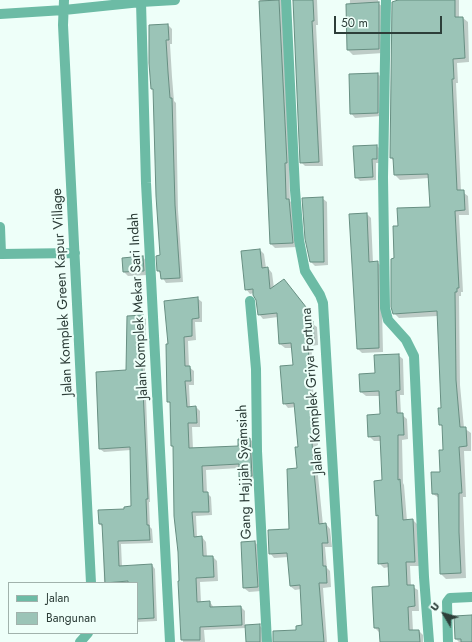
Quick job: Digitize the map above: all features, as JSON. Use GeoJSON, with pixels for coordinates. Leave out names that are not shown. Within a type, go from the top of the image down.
{"type":"FeatureCollection","features":[{"type":"Feature","properties":{"kind":"street"},"geometry":{"type":"LineString","coordinates":[[0,14],[64,5],[175,0]]}},
{"type":"Feature","properties":{"kind":"street","name":"Jalan Komplek Griya Fortuna"},"geometry":{"type":"LineString","coordinates":[[286,0],[295,190],[299,240],[304,271],[320,295],[322,303],[343,642]]}},
{"type":"Feature","properties":{"kind":"street"},"geometry":{"type":"LineString","coordinates":[[386,0],[383,177],[385,308],[388,320],[406,340],[414,356],[424,577],[429,642]]}},
{"type":"Feature","properties":{"kind":"street","name":"Jalan Komplek Mekar Sari Indah"},"geometry":{"type":"LineString","coordinates":[[141,1],[146,183],[170,642]]}},
{"type":"Feature","properties":{"kind":"street","name":"Jalan Komplek Green Kapur Village"},"geometry":{"type":"LineString","coordinates":[[64,5],[63,25],[91,582]]}},
{"type":"Feature","properties":{"kind":"street"},"geometry":{"type":"LineString","coordinates":[[0,227],[1,254],[75,253]]}},
{"type":"Feature","properties":{"kind":"street","name":"Gang Hajjah Syamsiah"},"geometry":{"type":"LineString","coordinates":[[250,301],[256,369],[257,451],[267,642]]}},
{"type":"Feature","properties":{"kind":"street"},"geometry":{"type":"LineString","coordinates":[[448,642],[447,602],[450,598],[472,597]]}},
{"type":"Feature","properties":{"kind":"street"},"geometry":{"type":"LineString","coordinates":[[80,642],[87,634]]}},
{"type":"Feature","properties":{"kind":"building"},"geometry":{"type":"Polygon","coordinates":[[[279,0],[287,163],[285,163],[286,199],[289,199],[293,243],[270,244],[259,1],[279,0]]]}},
{"type":"Feature","properties":{"kind":"building"},"geometry":{"type":"Polygon","coordinates":[[[293,0],[313,0],[314,21],[312,21],[319,162],[300,163],[293,0]]]}},
{"type":"Feature","properties":{"kind":"building"},"geometry":{"type":"Polygon","coordinates":[[[398,0],[455,0],[455,17],[463,17],[465,58],[453,59],[454,79],[452,79],[457,190],[464,190],[465,210],[455,211],[459,288],[457,288],[457,292],[455,292],[456,380],[460,427],[466,427],[467,446],[459,447],[462,493],[459,493],[461,573],[440,574],[438,494],[432,494],[431,472],[440,472],[439,450],[443,450],[442,425],[439,425],[438,408],[441,408],[437,311],[393,314],[391,307],[391,259],[394,258],[393,226],[398,226],[397,208],[430,207],[428,174],[394,175],[393,158],[390,158],[392,2],[398,0]]]}},
{"type":"Feature","properties":{"kind":"building"},"geometry":{"type":"Polygon","coordinates":[[[379,2],[379,49],[347,50],[346,4],[379,2]]]}},
{"type":"Feature","properties":{"kind":"building"},"geometry":{"type":"Polygon","coordinates":[[[168,24],[169,40],[166,40],[170,98],[172,98],[175,205],[180,278],[161,279],[160,271],[157,271],[156,256],[160,255],[156,196],[153,89],[151,89],[149,63],[149,25],[168,24]]]}},
{"type":"Feature","properties":{"kind":"building"},"geometry":{"type":"Polygon","coordinates":[[[378,73],[378,113],[350,114],[349,74],[378,73]]]}},
{"type":"Feature","properties":{"kind":"building"},"geometry":{"type":"Polygon","coordinates":[[[377,145],[377,159],[372,159],[373,177],[355,178],[353,146],[377,145]]]}},
{"type":"Feature","properties":{"kind":"building"},"geometry":{"type":"Polygon","coordinates":[[[323,197],[324,262],[310,262],[305,239],[302,198],[323,197]]]}},
{"type":"Feature","properties":{"kind":"building"},"geometry":{"type":"Polygon","coordinates":[[[367,213],[369,262],[378,261],[379,348],[357,349],[349,214],[367,213]]]}},
{"type":"Feature","properties":{"kind":"building"},"geometry":{"type":"Polygon","coordinates":[[[260,249],[262,268],[268,267],[270,289],[284,279],[306,307],[307,322],[313,321],[314,341],[308,342],[309,361],[307,361],[315,441],[312,441],[313,461],[319,524],[326,523],[328,543],[322,543],[323,566],[326,566],[327,583],[319,583],[324,642],[273,642],[273,631],[296,630],[296,626],[302,625],[300,585],[290,586],[287,553],[269,554],[268,530],[289,529],[287,469],[297,468],[295,447],[298,447],[294,403],[283,404],[280,366],[293,365],[291,343],[279,344],[277,313],[258,315],[253,289],[245,290],[241,251],[260,249]]]}},
{"type":"Feature","properties":{"kind":"building"},"geometry":{"type":"Polygon","coordinates":[[[143,256],[144,271],[123,272],[122,258],[143,256]]]}},
{"type":"Feature","properties":{"kind":"building"},"geometry":{"type":"Polygon","coordinates":[[[198,297],[199,318],[192,319],[192,336],[184,337],[185,366],[190,366],[191,381],[185,381],[187,407],[196,406],[197,423],[188,423],[189,448],[238,446],[238,439],[250,438],[252,476],[239,477],[239,464],[202,466],[203,492],[208,492],[209,512],[192,512],[194,537],[202,536],[203,556],[213,556],[214,577],[196,578],[197,602],[210,601],[210,607],[241,606],[242,625],[200,627],[200,640],[181,640],[178,552],[174,516],[173,446],[171,446],[170,402],[167,402],[166,344],[168,344],[164,301],[198,297]]]}},
{"type":"Feature","properties":{"kind":"building"},"geometry":{"type":"Polygon","coordinates":[[[143,315],[142,368],[148,499],[146,499],[147,525],[149,525],[150,540],[118,541],[119,566],[152,564],[154,618],[138,619],[138,582],[105,582],[102,524],[99,524],[98,510],[124,509],[124,507],[131,506],[130,447],[99,449],[96,372],[126,370],[127,316],[143,315]]]}},
{"type":"Feature","properties":{"kind":"building"},"geometry":{"type":"Polygon","coordinates":[[[399,354],[400,390],[396,391],[397,413],[403,413],[404,435],[398,435],[398,480],[400,479],[403,520],[413,519],[415,562],[406,562],[407,585],[414,585],[415,606],[408,607],[409,630],[419,630],[420,642],[380,642],[379,628],[374,628],[372,587],[389,586],[388,563],[378,564],[378,515],[376,516],[374,481],[382,480],[380,436],[368,437],[367,415],[380,414],[379,391],[360,392],[359,374],[375,373],[374,355],[399,354]]]}},
{"type":"Feature","properties":{"kind":"building"},"geometry":{"type":"Polygon","coordinates":[[[255,541],[258,587],[243,588],[241,542],[255,541]]]}},
{"type":"Feature","properties":{"kind":"building"},"geometry":{"type":"Polygon","coordinates":[[[472,615],[472,642],[461,642],[461,639],[455,639],[454,616],[472,615]]]}},
{"type":"Feature","properties":{"kind":"building"},"geometry":{"type":"Polygon","coordinates":[[[260,624],[260,642],[246,642],[245,625],[260,624]]]}}]}
